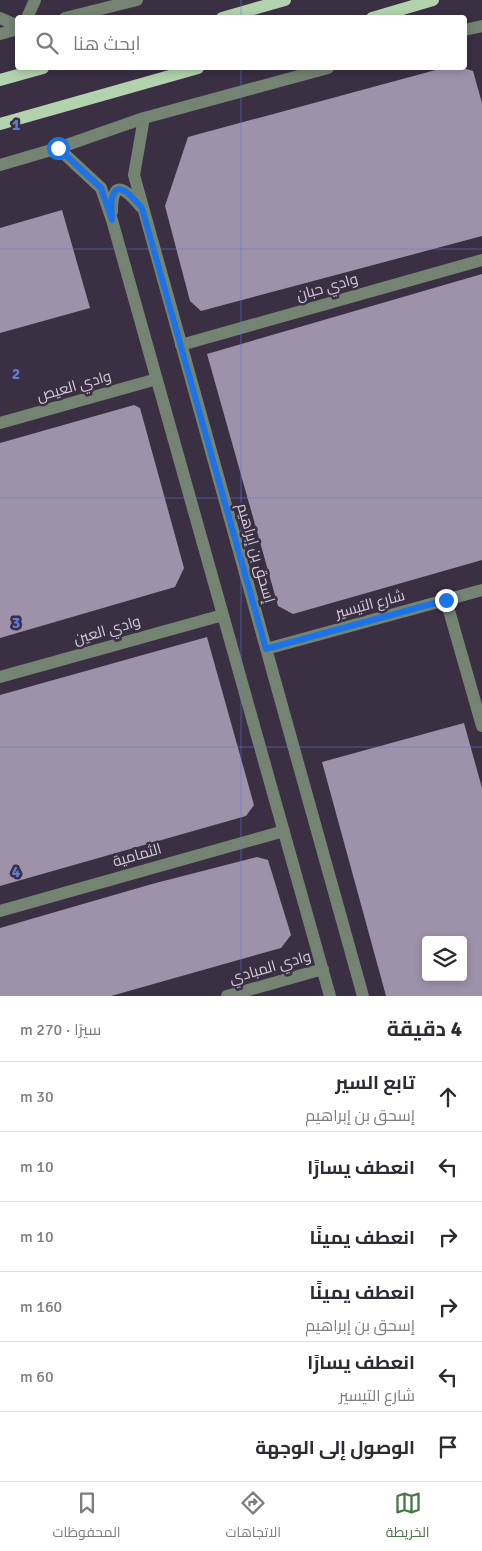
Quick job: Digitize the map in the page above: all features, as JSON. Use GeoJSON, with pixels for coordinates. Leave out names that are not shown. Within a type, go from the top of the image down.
{"type":"FeatureCollection","features":[{"type":"Feature","properties":{"kind":"main road"},"geometry":{"type":"LineString","coordinates":[[232,15],[285,0]]}},
{"type":"Feature","properties":{"kind":"main road"},"geometry":{"type":"LineString","coordinates":[[382,15],[434,0]]}},
{"type":"Feature","properties":{"kind":"main road"},"geometry":{"type":"LineString","coordinates":[[0,80],[37,70]]}},
{"type":"Feature","properties":{"kind":"main road"},"geometry":{"type":"LineString","coordinates":[[0,124],[191,70]]}},
{"type":"Feature","properties":{"kind":"street"},"geometry":{"type":"LineString","coordinates":[[28,15],[35,0]]}},
{"type":"Feature","properties":{"kind":"street"},"geometry":{"type":"LineString","coordinates":[[76,15],[130,1]]}},
{"type":"Feature","properties":{"kind":"street"},"geometry":{"type":"LineString","coordinates":[[0,18],[15,26]]}},
{"type":"Feature","properties":{"kind":"street"},"geometry":{"type":"LineString","coordinates":[[467,29],[482,26]]}},
{"type":"Feature","properties":{"kind":"street"},"geometry":{"type":"LineString","coordinates":[[0,34],[15,29]]}},
{"type":"Feature","properties":{"kind":"street"},"geometry":{"type":"LineString","coordinates":[[0,165],[58,148],[144,118],[321,70]]}},
{"type":"Feature","properties":{"kind":"street","name":"إسحق بن إبراهيم"},"geometry":{"type":"LineString","coordinates":[[144,118],[134,175],[142,208],[364,996]]}},
{"type":"Feature","properties":{"kind":"street"},"geometry":{"type":"LineString","coordinates":[[58,148],[101,188],[112,220],[330,996]]}},
{"type":"Feature","properties":{"kind":"street"},"geometry":{"type":"LineString","coordinates":[[112,220],[112,197],[118,190],[124,190],[129,193],[142,208]]}},
{"type":"Feature","properties":{"kind":"street","name":"وادي حبان"},"geometry":{"type":"LineString","coordinates":[[181,345],[482,260]]}},
{"type":"Feature","properties":{"kind":"street","name":"وادي العيص"},"geometry":{"type":"LineString","coordinates":[[0,423],[157,379]]}},
{"type":"Feature","properties":{"kind":"street","name":"شارع التيسير"},"geometry":{"type":"LineString","coordinates":[[266,649],[482,590]]}},
{"type":"Feature","properties":{"kind":"street"},"geometry":{"type":"LineString","coordinates":[[446,600],[482,726]]}},
{"type":"Feature","properties":{"kind":"street","name":"وادي العين"},"geometry":{"type":"LineString","coordinates":[[0,677],[223,615]]}},
{"type":"Feature","properties":{"kind":"street","name":"الثمامية"},"geometry":{"type":"LineString","coordinates":[[0,911],[284,831]]}},
{"type":"Feature","properties":{"kind":"street","name":"وادي المبادي"},"geometry":{"type":"LineString","coordinates":[[227,996],[323,969]]}},
{"type":"Feature","properties":{"kind":"building"},"geometry":{"type":"Polygon","coordinates":[[[467,69],[473,71],[482,103],[482,236],[201,311],[190,301],[165,206],[188,137],[436,70],[467,69]]]}},
{"type":"Feature","properties":{"kind":"building"},"geometry":{"type":"Polygon","coordinates":[[[62,210],[90,308],[0,333],[0,228],[62,210]]]}},
{"type":"Feature","properties":{"kind":"building"},"geometry":{"type":"Polygon","coordinates":[[[482,274],[482,560],[293,614],[278,606],[207,354],[482,274]]]}},
{"type":"Feature","properties":{"kind":"building"},"geometry":{"type":"Polygon","coordinates":[[[134,405],[140,408],[184,568],[175,587],[0,638],[0,443],[134,405]]]}},
{"type":"Feature","properties":{"kind":"building"},"geometry":{"type":"Polygon","coordinates":[[[207,637],[254,805],[246,816],[0,886],[0,695],[207,637]]]}},
{"type":"Feature","properties":{"kind":"building"},"geometry":{"type":"Polygon","coordinates":[[[464,723],[482,788],[482,996],[386,996],[322,762],[464,723]]]}},
{"type":"Feature","properties":{"kind":"building"},"geometry":{"type":"Polygon","coordinates":[[[257,857],[268,860],[291,935],[281,948],[111,996],[0,996],[0,928],[152,884],[257,857]]]}},
{"type":"Feature","properties":{"kind":"route"},"geometry":{"type":"LineString","coordinates":[[58,148],[101,188],[112,220],[112,197],[118,190],[124,190],[129,193],[142,208],[266,649],[446,600]]}}]}
